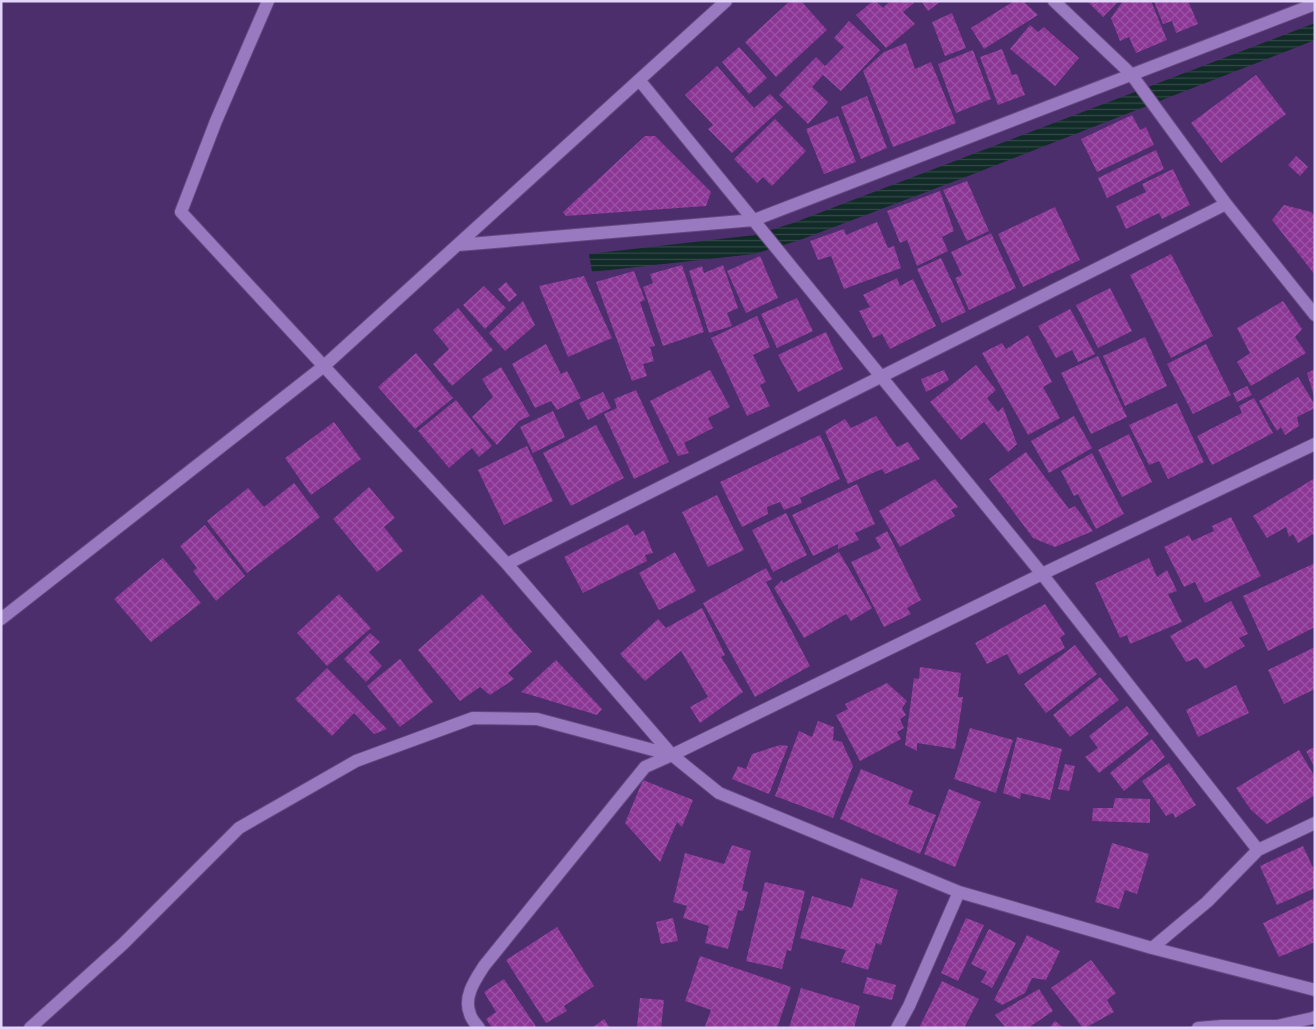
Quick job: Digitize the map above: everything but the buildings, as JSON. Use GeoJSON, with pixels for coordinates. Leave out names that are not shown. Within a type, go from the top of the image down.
{"type":"FeatureCollection","features":[{"type":"Feature","properties":{"kind":"street"},"geometry":{"type":"LineString","coordinates":[[268,1],[216,121],[180,212],[507,564],[672,755],[719,793],[959,892],[1152,948],[1315,990]]}},
{"type":"Feature","properties":{"kind":"street"},"geometry":{"type":"LineString","coordinates":[[1,619],[324,366],[726,1]]}},
{"type":"Feature","properties":{"kind":"street"},"geometry":{"type":"LineString","coordinates":[[1054,1],[1131,74],[1226,204],[1315,315]]}},
{"type":"Feature","properties":{"kind":"street"},"geometry":{"type":"LineString","coordinates":[[458,245],[754,220],[1315,4]]}},
{"type":"Feature","properties":{"kind":"street"},"geometry":{"type":"LineString","coordinates":[[640,81],[1042,574],[1258,850]]}},
{"type":"Feature","properties":{"kind":"street"},"geometry":{"type":"LineString","coordinates":[[507,564],[1226,204]]}},
{"type":"Feature","properties":{"kind":"street"},"geometry":{"type":"LineString","coordinates":[[479,1028],[470,1015],[467,999],[474,982],[484,966],[645,767],[1315,444]]}},
{"type":"Feature","properties":{"kind":"street"},"geometry":{"type":"LineString","coordinates":[[30,1028],[123,944],[239,828],[356,761],[473,718],[537,719],[672,755]]}},
{"type":"Feature","properties":{"kind":"street"},"geometry":{"type":"LineString","coordinates":[[1152,948],[1207,902],[1258,850],[1315,823]]}},
{"type":"Feature","properties":{"kind":"street"},"geometry":{"type":"LineString","coordinates":[[897,1028],[909,1006],[959,892]]}},
{"type":"Feature","properties":{"kind":"street"},"geometry":{"type":"LineString","coordinates":[[1198,1028],[1276,1026],[1315,1017]]}},
{"type":"Feature","properties":{"kind":"shaded area"},"geometry":{"type":"Polygon","coordinates":[[[1315,23],[1315,40],[800,240],[754,254],[592,272],[589,254],[755,235],[793,223],[1315,23]]]}}]}
